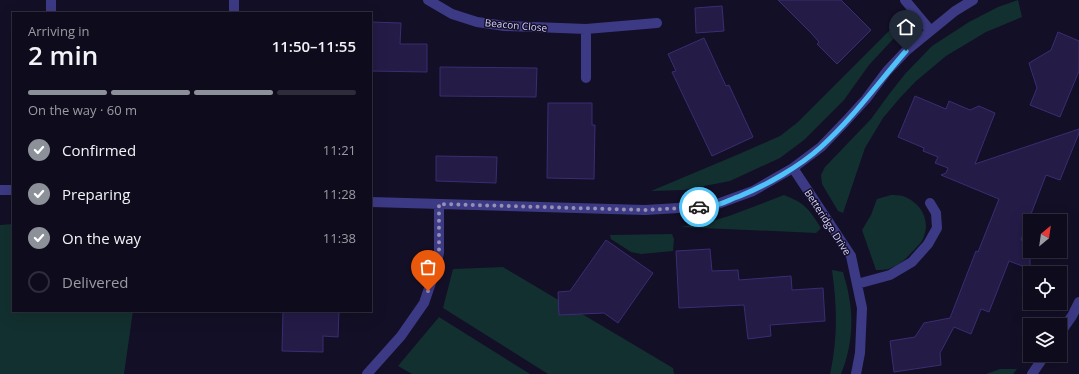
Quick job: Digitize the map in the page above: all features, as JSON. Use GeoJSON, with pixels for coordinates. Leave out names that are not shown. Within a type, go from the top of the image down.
{"type":"FeatureCollection","features":[{"type":"Feature","properties":{"kind":"street"},"geometry":{"type":"LineString","coordinates":[[51,0],[51,12]]}},
{"type":"Feature","properties":{"kind":"street"},"geometry":{"type":"LineString","coordinates":[[234,0],[234,12]]}},
{"type":"Feature","properties":{"kind":"street","name":"Beacon Close"},"geometry":{"type":"LineString","coordinates":[[428,0],[452,14],[477,22],[506,26],[586,30],[657,22]]}},
{"type":"Feature","properties":{"kind":"street"},"geometry":{"type":"LineString","coordinates":[[905,0],[930,30]]}},
{"type":"Feature","properties":{"kind":"street"},"geometry":{"type":"LineString","coordinates":[[372,202],[645,210],[712,206],[753,191],[793,168],[821,147],[861,105],[906,51],[955,10],[973,0]]}},
{"type":"Feature","properties":{"kind":"street"},"geometry":{"type":"LineString","coordinates":[[586,30],[586,78]]}},
{"type":"Feature","properties":{"kind":"street","name":"Betteridge Drive"},"geometry":{"type":"LineString","coordinates":[[793,168],[851,256],[862,308],[860,353],[856,374]]}},
{"type":"Feature","properties":{"kind":"street"},"geometry":{"type":"LineString","coordinates":[[0,190],[12,190]]}},
{"type":"Feature","properties":{"kind":"street"},"geometry":{"type":"LineString","coordinates":[[857,284],[890,276],[912,262],[928,244],[937,228],[936,213],[930,203]]}},
{"type":"Feature","properties":{"kind":"street"},"geometry":{"type":"LineString","coordinates":[[367,374],[401,336],[424,303],[435,271],[439,253],[439,204]]}},
{"type":"Feature","properties":{"kind":"street"},"geometry":{"type":"LineString","coordinates":[[1067,323],[1079,302]]}},
{"type":"Feature","properties":{"kind":"street"},"geometry":{"type":"LineString","coordinates":[[1032,374],[1040,362]]}},
{"type":"Feature","properties":{"kind":"green space"},"geometry":{"type":"Polygon","coordinates":[[[1018,0],[1022,17],[986,32],[946,56],[915,82],[899,99],[883,118],[865,148],[843,213],[838,211],[822,184],[821,175],[825,167],[871,119],[905,74],[932,46],[969,22],[998,7],[1018,0]]]}},
{"type":"Feature","properties":{"kind":"green space"},"geometry":{"type":"Polygon","coordinates":[[[901,20],[901,28],[895,37],[869,65],[844,100],[804,140],[780,158],[730,181],[684,190],[651,191],[780,136],[798,122],[901,20]]]}},
{"type":"Feature","properties":{"kind":"green space"},"geometry":{"type":"Polygon","coordinates":[[[784,195],[802,204],[810,211],[821,228],[816,233],[680,227],[709,222],[729,216],[784,195]]]}},
{"type":"Feature","properties":{"kind":"green space"},"geometry":{"type":"Polygon","coordinates":[[[891,195],[903,196],[910,199],[920,208],[925,220],[925,234],[922,241],[902,262],[889,269],[876,270],[862,230],[871,215],[877,199],[891,195]]]}},
{"type":"Feature","properties":{"kind":"green space"},"geometry":{"type":"Polygon","coordinates":[[[12,224],[12,312],[133,312],[124,374],[0,374],[0,225],[12,224]]]}},
{"type":"Feature","properties":{"kind":"green space"},"geometry":{"type":"Polygon","coordinates":[[[672,234],[674,239],[673,251],[641,254],[631,252],[611,239],[610,235],[672,234]]]}},
{"type":"Feature","properties":{"kind":"green space"},"geometry":{"type":"Polygon","coordinates":[[[503,267],[673,368],[674,374],[548,374],[443,308],[453,269],[503,267]]]}},
{"type":"Feature","properties":{"kind":"green space"},"geometry":{"type":"Polygon","coordinates":[[[832,270],[843,272],[851,306],[851,336],[847,356],[841,374],[830,374],[833,360],[836,322],[832,270]]]}},
{"type":"Feature","properties":{"kind":"green space"},"geometry":{"type":"Polygon","coordinates":[[[439,317],[530,374],[412,374],[398,366],[439,317]]]}},
{"type":"Feature","properties":{"kind":"green space"},"geometry":{"type":"Polygon","coordinates":[[[1000,369],[1017,369],[1013,374],[986,374],[1000,369]]]}},
{"type":"Feature","properties":{"kind":"building"},"geometry":{"type":"Polygon","coordinates":[[[778,0],[841,0],[871,30],[837,64],[817,44],[819,42],[811,33],[778,0]]]}},
{"type":"Feature","properties":{"kind":"building"},"geometry":{"type":"Polygon","coordinates":[[[722,6],[724,31],[696,33],[695,8],[722,6]]]}},
{"type":"Feature","properties":{"kind":"building"},"geometry":{"type":"Polygon","coordinates":[[[372,22],[401,23],[400,44],[427,44],[427,72],[372,71],[372,22]]]}},
{"type":"Feature","properties":{"kind":"building"},"geometry":{"type":"Polygon","coordinates":[[[1058,32],[1079,41],[1079,71],[1060,117],[1030,105],[1037,88],[1029,63],[1051,50],[1058,32]]]}},
{"type":"Feature","properties":{"kind":"building"},"geometry":{"type":"Polygon","coordinates":[[[704,38],[726,86],[729,85],[753,137],[712,156],[672,72],[676,71],[668,54],[704,38]]]}},
{"type":"Feature","properties":{"kind":"building"},"geometry":{"type":"Polygon","coordinates":[[[440,67],[537,68],[536,97],[440,96],[440,67]]]}},
{"type":"Feature","properties":{"kind":"building"},"geometry":{"type":"Polygon","coordinates":[[[915,96],[946,109],[949,101],[970,110],[979,106],[995,113],[975,164],[1079,129],[1079,133],[1060,180],[1046,175],[1031,214],[1023,214],[1023,235],[1021,240],[1023,241],[1023,258],[1030,258],[1030,266],[1023,266],[1009,261],[989,312],[981,309],[971,334],[954,327],[940,353],[941,365],[894,372],[890,341],[915,337],[924,323],[950,318],[976,251],[978,252],[999,199],[941,175],[946,173],[948,168],[935,163],[938,157],[923,151],[924,148],[898,137],[915,96]]]}},
{"type":"Feature","properties":{"kind":"building"},"geometry":{"type":"Polygon","coordinates":[[[548,103],[592,103],[592,125],[595,125],[594,179],[547,178],[548,103]]]}},
{"type":"Feature","properties":{"kind":"building"},"geometry":{"type":"Polygon","coordinates":[[[436,156],[497,157],[496,183],[436,181],[436,156]]]}},
{"type":"Feature","properties":{"kind":"building"},"geometry":{"type":"Polygon","coordinates":[[[606,240],[653,273],[618,323],[604,313],[559,315],[558,292],[570,291],[606,240]]]}},
{"type":"Feature","properties":{"kind":"building"},"geometry":{"type":"Polygon","coordinates":[[[710,249],[712,271],[738,270],[739,280],[791,276],[792,290],[823,288],[825,321],[770,325],[771,336],[748,339],[744,305],[679,308],[676,251],[710,249]]]}},
{"type":"Feature","properties":{"kind":"building"},"geometry":{"type":"Polygon","coordinates":[[[283,312],[339,312],[338,337],[323,336],[323,352],[282,351],[283,312]]]}},
{"type":"Feature","properties":{"kind":"way so far"},"geometry":{"type":"LineString","coordinates":[[428,291],[439,253],[439,204],[645,210],[699,207]]}},
{"type":"Feature","properties":{"kind":"route"},"geometry":{"type":"LineString","coordinates":[[699,207],[712,206],[753,191],[793,168],[821,147],[866,99],[906,51]]}}]}
